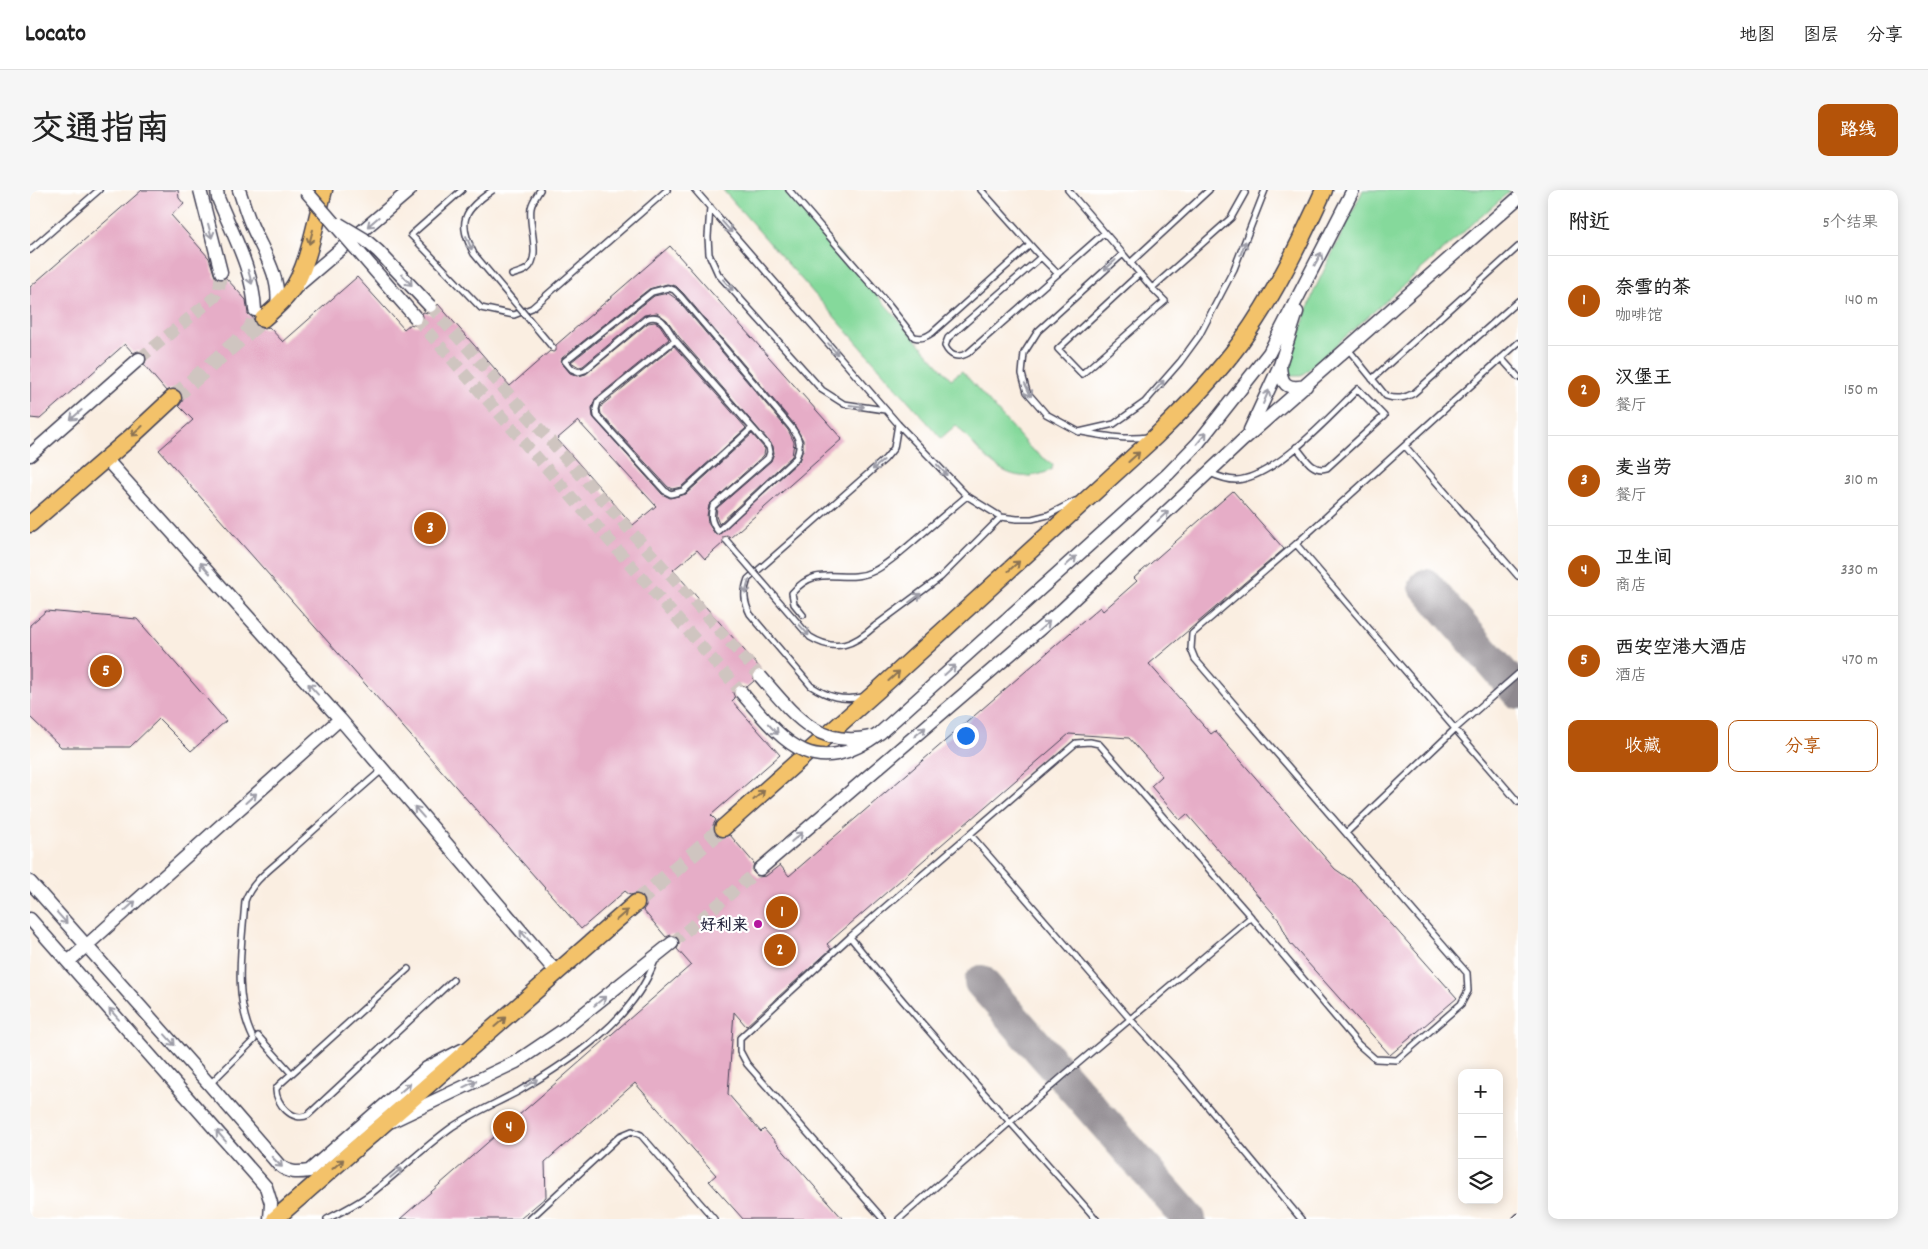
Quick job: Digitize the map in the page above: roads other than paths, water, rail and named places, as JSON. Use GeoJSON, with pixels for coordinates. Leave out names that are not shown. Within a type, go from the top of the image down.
{"type":"FeatureCollection","features":[{"type":"Feature","properties":{"kind":"highway"},"geometry":{"type":"LineString","coordinates":[[259,315],[277,306],[290,292],[303,268],[324,190]]}},
{"type":"Feature","properties":{"kind":"highway"},"geometry":{"type":"LineString","coordinates":[[723,828],[878,691],[1156,436],[1213,377],[1240,343],[1260,313],[1290,259],[1324,190]]}},
{"type":"Feature","properties":{"kind":"highway"},"geometry":{"type":"LineString","coordinates":[[30,524],[173,398]]}},
{"type":"Feature","properties":{"kind":"highway"},"geometry":{"type":"LineString","coordinates":[[275,1219],[636,903]]}},
{"type":"Feature","properties":{"kind":"street"},"geometry":{"type":"LineString","coordinates":[[200,190],[221,272]]}},
{"type":"Feature","properties":{"kind":"street"},"geometry":{"type":"LineString","coordinates":[[217,190],[218,198],[250,274],[259,315]]}},
{"type":"Feature","properties":{"kind":"street"},"geometry":{"type":"LineString","coordinates":[[239,190],[250,224],[275,278],[278,288],[277,306]]}},
{"type":"Feature","properties":{"kind":"street"},"geometry":{"type":"LineString","coordinates":[[305,190],[416,318]]}},
{"type":"Feature","properties":{"kind":"street"},"geometry":{"type":"LineString","coordinates":[[290,292],[410,190]]}},
{"type":"Feature","properties":{"kind":"street"},"geometry":{"type":"LineString","coordinates":[[741,692],[783,739],[795,747],[808,752],[824,755],[838,754],[852,750],[880,733],[1168,474],[1204,436],[1268,353],[1353,190]]}},
{"type":"Feature","properties":{"kind":"street"},"geometry":{"type":"LineString","coordinates":[[760,869],[1062,610],[1244,440],[1518,198]]}},
{"type":"Feature","properties":{"kind":"street"},"geometry":{"type":"LineString","coordinates":[[328,217],[364,239],[378,251],[430,306]]}},
{"type":"Feature","properties":{"kind":"street"},"geometry":{"type":"LineString","coordinates":[[1244,440],[1260,413],[1280,365],[1306,280]]}},
{"type":"Feature","properties":{"kind":"street"},"geometry":{"type":"LineString","coordinates":[[30,455],[139,359]]}},
{"type":"Feature","properties":{"kind":"street"},"geometry":{"type":"LineString","coordinates":[[1280,365],[1282,380],[1286,385],[1290,387],[1306,386]]}},
{"type":"Feature","properties":{"kind":"street"},"geometry":{"type":"LineString","coordinates":[[106,459],[340,719],[557,972]]}},
{"type":"Feature","properties":{"kind":"street"},"geometry":{"type":"LineString","coordinates":[[760,676],[798,719],[808,727],[833,738],[859,739],[880,733]]}},
{"type":"Feature","properties":{"kind":"street"},"geometry":{"type":"LineString","coordinates":[[68,962],[340,719]]}},
{"type":"Feature","properties":{"kind":"street"},"geometry":{"type":"LineString","coordinates":[[30,882],[278,1165],[287,1171],[298,1173],[309,1171],[428,1068],[477,1042]]}},
{"type":"Feature","properties":{"kind":"street"},"geometry":{"type":"LineString","coordinates":[[30,919],[266,1186],[271,1203],[270,1219]]}},
{"type":"Feature","properties":{"kind":"street"},"geometry":{"type":"LineString","coordinates":[[379,1128],[516,1062],[562,1031],[672,943]]}},
{"type":"Feature","properties":{"kind":"lane"},"geometry":{"type":"LineString","coordinates":[[30,250],[99,190]]}},
{"type":"Feature","properties":{"kind":"lane"},"geometry":{"type":"LineString","coordinates":[[462,190],[411,235],[481,308],[514,315],[532,308],[667,190]]}},
{"type":"Feature","properties":{"kind":"lane"},"geometry":{"type":"LineString","coordinates":[[493,190],[478,200],[468,213],[464,227],[467,240],[474,254],[553,348]]}},
{"type":"Feature","properties":{"kind":"lane"},"geometry":{"type":"LineString","coordinates":[[512,275],[527,269],[534,259],[535,248],[531,235],[531,207],[540,190]]}},
{"type":"Feature","properties":{"kind":"lane"},"geometry":{"type":"LineString","coordinates":[[695,190],[898,424],[966,496],[1001,517],[1032,519],[1048,515],[1100,487]]}},
{"type":"Feature","properties":{"kind":"lane"},"geometry":{"type":"LineString","coordinates":[[789,190],[914,337],[927,337],[1030,245]]}},
{"type":"Feature","properties":{"kind":"lane"},"geometry":{"type":"LineString","coordinates":[[981,190],[1057,273]]}},
{"type":"Feature","properties":{"kind":"lane"},"geometry":{"type":"LineString","coordinates":[[1068,190],[1165,302],[1082,374],[1058,349],[1139,274]]}},
{"type":"Feature","properties":{"kind":"lane"},"geometry":{"type":"LineString","coordinates":[[1130,263],[1209,190]]}},
{"type":"Feature","properties":{"kind":"lane"},"geometry":{"type":"LineString","coordinates":[[1079,432],[1114,424],[1145,402],[1180,362],[1199,336],[1234,269],[1265,190]]}},
{"type":"Feature","properties":{"kind":"lane"},"geometry":{"type":"LineString","coordinates":[[1152,288],[1231,218],[1245,191]]}},
{"type":"Feature","properties":{"kind":"lane"},"geometry":{"type":"LineString","coordinates":[[710,207],[709,254],[718,274],[822,390],[844,404],[886,410]]}},
{"type":"Feature","properties":{"kind":"lane"},"geometry":{"type":"LineString","coordinates":[[1041,257],[948,338],[945,346],[954,356],[958,357],[968,353],[1104,233]]}},
{"type":"Feature","properties":{"kind":"lane"},"geometry":{"type":"LineString","coordinates":[[1372,379],[1518,247]]}},
{"type":"Feature","properties":{"kind":"lane"},"geometry":{"type":"LineString","coordinates":[[1123,254],[1038,331],[1024,353],[1022,374],[1027,392],[1037,405],[1046,414],[1079,432],[1138,439],[1156,436]]}},
{"type":"Feature","properties":{"kind":"lane"},"geometry":{"type":"LineString","coordinates":[[668,288],[674,290],[681,297],[791,427],[799,439],[800,448],[796,458],[718,531],[710,515],[712,506],[768,458],[769,447],[674,340],[662,320],[653,316],[646,319],[585,370],[578,372],[565,362],[652,292],[668,288]]}},
{"type":"Feature","properties":{"kind":"lane"},"geometry":{"type":"LineString","coordinates":[[1348,349],[1386,396],[1393,398],[1407,397],[1414,393],[1518,301]]}},
{"type":"Feature","properties":{"kind":"lane"},"geometry":{"type":"LineString","coordinates":[[674,340],[598,402],[597,416],[665,491],[671,494],[682,491],[752,428]]}},
{"type":"Feature","properties":{"kind":"lane"},"geometry":{"type":"LineString","coordinates":[[883,1219],[747,1064],[740,1051],[740,1038],[850,937],[1076,743],[1090,742],[1098,744],[1251,917],[1359,1045],[1375,1059],[1397,1060],[1462,1004],[1468,990],[1467,973],[1195,659],[1191,649],[1192,634],[1296,544],[1518,343]]}},
{"type":"Feature","properties":{"kind":"lane"},"geometry":{"type":"LineString","coordinates":[[1501,358],[1518,377]]}},
{"type":"Feature","properties":{"kind":"lane"},"geometry":{"type":"LineString","coordinates":[[1209,473],[1225,479],[1237,480],[1260,474],[1272,467],[1296,447],[1358,389],[1384,416],[1327,468],[1316,469],[1296,447]]}},
{"type":"Feature","properties":{"kind":"lane"},"geometry":{"type":"LineString","coordinates":[[878,691],[851,699],[823,694],[811,686],[750,614],[745,604],[744,590],[748,579],[885,458],[894,448],[898,436],[898,424]]}},
{"type":"Feature","properties":{"kind":"lane"},"geometry":{"type":"LineString","coordinates":[[1405,446],[1518,576]]}},
{"type":"Feature","properties":{"kind":"lane"},"geometry":{"type":"LineString","coordinates":[[804,615],[794,604],[792,593],[800,584],[811,577],[855,576],[874,571],[900,553],[966,496]]}},
{"type":"Feature","properties":{"kind":"lane"},"geometry":{"type":"LineString","coordinates":[[726,540],[810,637],[823,645],[851,644],[862,638],[875,626],[941,577],[1001,517]]}},
{"type":"Feature","properties":{"kind":"lane"},"geometry":{"type":"LineString","coordinates":[[1296,544],[1518,802]]}},
{"type":"Feature","properties":{"kind":"lane"},"geometry":{"type":"LineString","coordinates":[[1346,833],[1455,729],[1518,674]]}},
{"type":"Feature","properties":{"kind":"lane"},"geometry":{"type":"LineString","coordinates":[[209,1084],[254,1040],[246,1018],[240,984],[245,901],[248,894],[253,886],[382,770]]}},
{"type":"Feature","properties":{"kind":"lane"},"geometry":{"type":"LineString","coordinates":[[970,834],[1130,1019],[1178,1071],[1302,1219]]}},
{"type":"Feature","properties":{"kind":"lane"},"geometry":{"type":"LineString","coordinates":[[900,1219],[1010,1122],[1251,917]]}},
{"type":"Feature","properties":{"kind":"lane"},"geometry":{"type":"LineString","coordinates":[[850,937],[903,1002],[971,1076],[1096,1219]]}},
{"type":"Feature","properties":{"kind":"lane"},"geometry":{"type":"LineString","coordinates":[[327,1219],[372,1193],[454,1126],[557,1068],[588,1044],[622,1015],[649,977],[656,956]]}},
{"type":"Feature","properties":{"kind":"lane"},"geometry":{"type":"LineString","coordinates":[[408,970],[276,1089],[278,1098],[291,1114],[299,1118],[304,1117],[453,980]]}},
{"type":"Feature","properties":{"kind":"lane"},"geometry":{"type":"LineString","coordinates":[[258,1036],[291,1074]]}},
{"type":"Feature","properties":{"kind":"lane"},"geometry":{"type":"LineString","coordinates":[[530,1219],[620,1136],[632,1132],[641,1134],[714,1219]]}},
{"type":"Feature","properties":{"kind":"tunnel"},"geometry":{"type":"LineString","coordinates":[[139,359],[215,297],[219,290],[221,272]]}},
{"type":"Feature","properties":{"kind":"tunnel"},"geometry":{"type":"LineString","coordinates":[[430,306],[760,676]]}},
{"type":"Feature","properties":{"kind":"tunnel"},"geometry":{"type":"LineString","coordinates":[[247,332],[255,315],[255,310]]}},
{"type":"Feature","properties":{"kind":"tunnel"},"geometry":{"type":"LineString","coordinates":[[416,318],[741,692]]}},
{"type":"Feature","properties":{"kind":"tunnel"},"geometry":{"type":"LineString","coordinates":[[173,398],[263,319]]}},
{"type":"Feature","properties":{"kind":"tunnel"},"geometry":{"type":"LineString","coordinates":[[636,903],[723,828]]}},
{"type":"Feature","properties":{"kind":"tunnel"},"geometry":{"type":"LineString","coordinates":[[672,943],[760,869]]}},
{"type":"Feature","properties":{"kind":"place","name":"麦当劳"},"geometry":{"type":"Point","coordinates":[430,528]}},
{"type":"Feature","properties":{"kind":"place","name":"西安空港大酒店"},"geometry":{"type":"Point","coordinates":[106,671]}},
{"type":"Feature","properties":{"kind":"place","name":"奈雪的茶"},"geometry":{"type":"Point","coordinates":[782,912]}},
{"type":"Feature","properties":{"kind":"place","name":"好利来"},"geometry":{"type":"Point","coordinates":[758,924]}},
{"type":"Feature","properties":{"kind":"place","name":"汉堡王"},"geometry":{"type":"Point","coordinates":[780,950]}},
{"type":"Feature","properties":{"kind":"place","name":"卫生间"},"geometry":{"type":"Point","coordinates":[509,1127]}}]}
